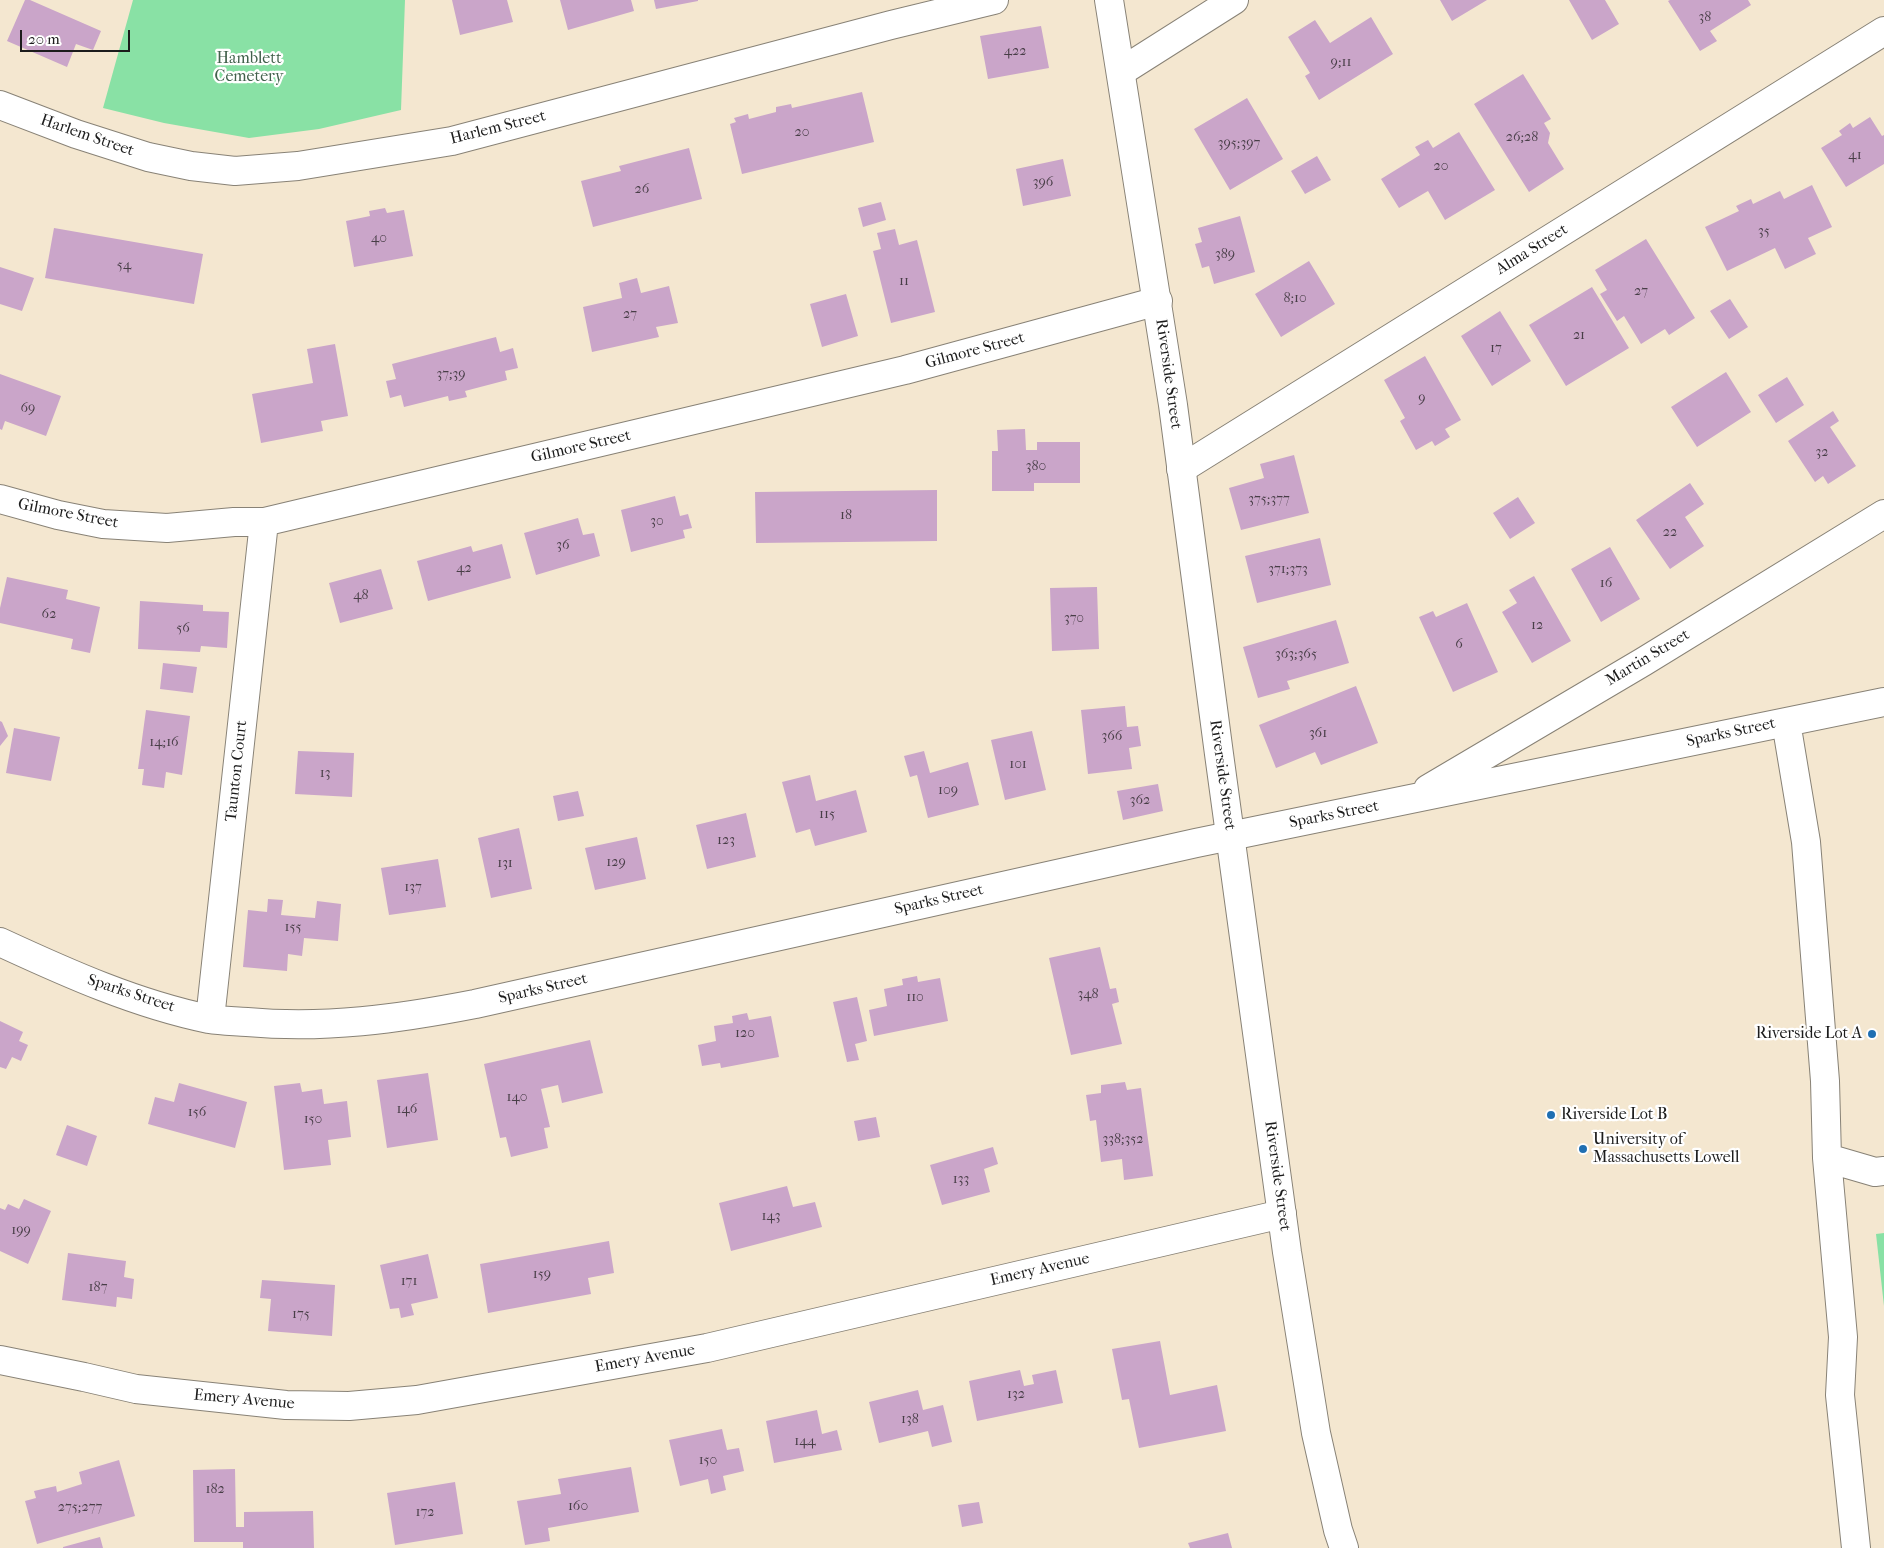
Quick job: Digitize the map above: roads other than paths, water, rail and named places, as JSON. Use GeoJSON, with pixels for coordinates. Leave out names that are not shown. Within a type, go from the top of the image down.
{"type":"FeatureCollection","features":[{"type":"Feature","properties":{"kind":"street","name":"Harlem Street"},"geometry":{"type":"LineString","coordinates":[[0,105],[76,134],[148,157],[191,166],[235,172],[298,166],[452,141],[891,25],[994,0]]}},
{"type":"Feature","properties":{"kind":"street","name":"Riverside Street"},"geometry":{"type":"LineString","coordinates":[[1109,0],[1158,301],[1282,1214],[1316,1433],[1338,1530],[1344,1548]]}},
{"type":"Feature","properties":{"kind":"street"},"geometry":{"type":"LineString","coordinates":[[1122,71],[1234,0]]}},
{"type":"Feature","properties":{"kind":"street","name":"Alma Street"},"geometry":{"type":"LineString","coordinates":[[1181,469],[1884,31]]}},
{"type":"Feature","properties":{"kind":"street","name":"Gilmore Street"},"geometry":{"type":"LineString","coordinates":[[0,499],[58,515],[103,524],[167,528],[234,522],[264,522],[905,370],[1158,301]]}},
{"type":"Feature","properties":{"kind":"street","name":"Martin Street"},"geometry":{"type":"LineString","coordinates":[[1410,800],[1643,662],[1884,514]]}},
{"type":"Feature","properties":{"kind":"street","name":"Taunton Court"},"geometry":{"type":"LineString","coordinates":[[210,1019],[264,522]]}},
{"type":"Feature","properties":{"kind":"street","name":"Sparks Street"},"geometry":{"type":"LineString","coordinates":[[0,942],[96,984],[144,1001],[210,1019],[270,1024],[320,1025],[415,1016],[1230,836],[1884,702]]}},
{"type":"Feature","properties":{"kind":"street"},"geometry":{"type":"LineString","coordinates":[[1786,722],[1806,842],[1825,1081],[1827,1158],[1843,1337],[1840,1395],[1856,1548]]}},
{"type":"Feature","properties":{"kind":"street"},"geometry":{"type":"LineString","coordinates":[[1827,1158],[1876,1172],[1884,1171]]}},
{"type":"Feature","properties":{"kind":"street","name":"Emery Avenue"},"geometry":{"type":"LineString","coordinates":[[0,1360],[136,1390],[286,1405],[349,1406],[417,1400],[707,1348],[1282,1214]]}},
{"type":"Feature","properties":{"kind":"place","name":"Riverside Lot A"},"geometry":{"type":"Point","coordinates":[1872,1034]}},
{"type":"Feature","properties":{"kind":"place","name":"Riverside Lot B"},"geometry":{"type":"Point","coordinates":[1551,1115]}},
{"type":"Feature","properties":{"kind":"place","name":"University of Massachusetts Lowell"},"geometry":{"type":"Point","coordinates":[1583,1149]}},
{"type":"Feature","properties":{"kind":"park label","name":"Hamblett Cemetery"},"geometry":{"type":"Point","coordinates":[249,68]}}]}
